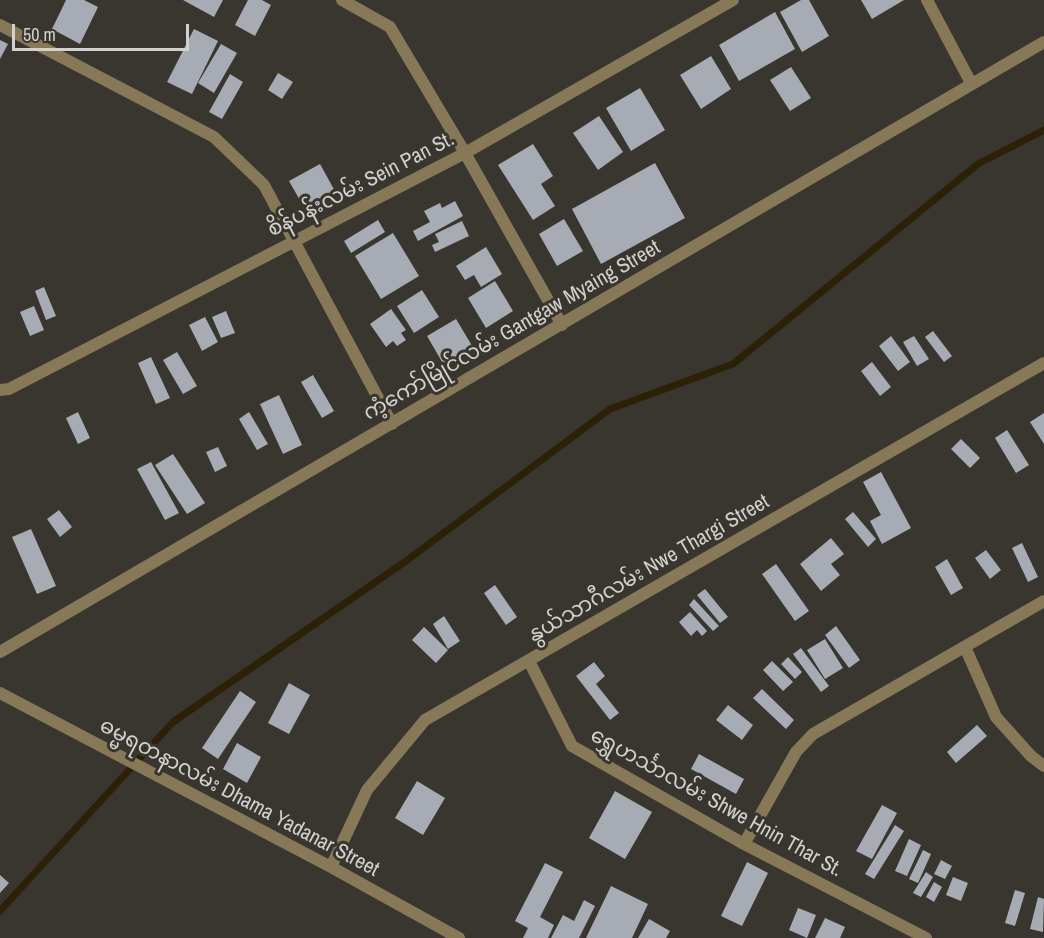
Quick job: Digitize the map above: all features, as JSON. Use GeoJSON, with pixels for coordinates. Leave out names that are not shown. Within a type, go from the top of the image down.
{"type":"FeatureCollection","features":[{"type":"Feature","properties":{"kind":"street"},"geometry":{"type":"LineString","coordinates":[[342,0],[390,27],[465,153],[562,325]]}},
{"type":"Feature","properties":{"kind":"street"},"geometry":{"type":"LineString","coordinates":[[705,0],[711,12]]}},
{"type":"Feature","properties":{"kind":"street","name":"စိန်ပန်းလမ်း Sein Pan St."},"geometry":{"type":"LineString","coordinates":[[0,390],[9,390],[465,153],[733,0]]}},
{"type":"Feature","properties":{"kind":"street"},"geometry":{"type":"LineString","coordinates":[[927,0],[971,83]]}},
{"type":"Feature","properties":{"kind":"street"},"geometry":{"type":"LineString","coordinates":[[0,25],[214,137],[264,184],[392,424]]}},
{"type":"Feature","properties":{"kind":"street","name":"ကံ့ကော်မြိုင်လမ်း Gantgaw Myaing Street"},"geometry":{"type":"LineString","coordinates":[[0,652],[1044,42]]}},
{"type":"Feature","properties":{"kind":"street","name":"နွယ်သာဂီလမ်း Nwe Thargi Street"},"geometry":{"type":"LineString","coordinates":[[331,867],[367,790],[425,720],[1044,363]]}},
{"type":"Feature","properties":{"kind":"street"},"geometry":{"type":"LineString","coordinates":[[744,844],[780,777],[796,752],[813,734],[1044,602]]}},
{"type":"Feature","properties":{"kind":"street"},"geometry":{"type":"LineString","coordinates":[[965,646],[996,717],[1031,756],[1044,766]]}},
{"type":"Feature","properties":{"kind":"street","name":"ရွှေဟင်္သာလမ်း Shwe Hnin Thar St."},"geometry":{"type":"LineString","coordinates":[[529,661],[572,746],[744,844],[926,938]]}},
{"type":"Feature","properties":{"kind":"street","name":"ဓမ္မရတနာလမ်း Dhama Yadanar Street"},"geometry":{"type":"LineString","coordinates":[[0,693],[331,867],[459,938]]}},
{"type":"Feature","properties":{"kind":"building"},"geometry":{"type":"Polygon","coordinates":[[[66,0],[84,0],[98,7],[80,44],[52,29],[66,0]]]}},
{"type":"Feature","properties":{"kind":"building"},"geometry":{"type":"Polygon","coordinates":[[[183,0],[223,0],[214,17],[183,0]]]}},
{"type":"Feature","properties":{"kind":"building"},"geometry":{"type":"Polygon","coordinates":[[[248,0],[262,0],[271,5],[255,36],[235,25],[248,0]]]}},
{"type":"Feature","properties":{"kind":"building"},"geometry":{"type":"Polygon","coordinates":[[[801,0],[809,0],[829,36],[802,52],[780,12],[801,0]]]}},
{"type":"Feature","properties":{"kind":"building"},"geometry":{"type":"Polygon","coordinates":[[[861,0],[904,0],[872,19],[861,0]]]}},
{"type":"Feature","properties":{"kind":"building"},"geometry":{"type":"Polygon","coordinates":[[[775,12],[795,49],[739,81],[719,45],[775,12]]]}},
{"type":"Feature","properties":{"kind":"building"},"geometry":{"type":"Polygon","coordinates":[[[194,29],[218,41],[192,94],[167,82],[194,29]]]}},
{"type":"Feature","properties":{"kind":"building"},"geometry":{"type":"Polygon","coordinates":[[[0,40],[8,44],[0,59],[0,40]]]}},
{"type":"Feature","properties":{"kind":"building"},"geometry":{"type":"Polygon","coordinates":[[[221,44],[237,53],[214,93],[198,83],[221,44]]]}},
{"type":"Feature","properties":{"kind":"building"},"geometry":{"type":"Polygon","coordinates":[[[711,56],[731,89],[701,109],[680,75],[711,56]]]}},
{"type":"Feature","properties":{"kind":"building"},"geometry":{"type":"Polygon","coordinates":[[[791,67],[811,98],[790,111],[770,80],[791,67]]]}},
{"type":"Feature","properties":{"kind":"building"},"geometry":{"type":"Polygon","coordinates":[[[278,73],[293,82],[282,99],[268,90],[278,73]]]}},
{"type":"Feature","properties":{"kind":"building"},"geometry":{"type":"Polygon","coordinates":[[[230,74],[243,82],[222,119],[209,112],[230,74]]]}},
{"type":"Feature","properties":{"kind":"building"},"geometry":{"type":"Polygon","coordinates":[[[640,88],[665,130],[631,151],[606,108],[640,88]]]}},
{"type":"Feature","properties":{"kind":"building"},"geometry":{"type":"Polygon","coordinates":[[[599,116],[623,152],[598,170],[573,133],[599,116]]]}},
{"type":"Feature","properties":{"kind":"building"},"geometry":{"type":"Polygon","coordinates":[[[533,144],[553,176],[541,184],[555,206],[533,220],[498,165],[533,144]]]}},
{"type":"Feature","properties":{"kind":"building"},"geometry":{"type":"Polygon","coordinates":[[[655,163],[685,218],[601,264],[572,209],[655,163]]]}},
{"type":"Feature","properties":{"kind":"building"},"geometry":{"type":"Polygon","coordinates":[[[320,164],[336,193],[306,211],[289,181],[320,164]]]}},
{"type":"Feature","properties":{"kind":"building"},"geometry":{"type":"Polygon","coordinates":[[[455,201],[463,216],[418,241],[413,231],[430,222],[424,211],[440,203],[442,208],[455,201]]]}},
{"type":"Feature","properties":{"kind":"building"},"geometry":{"type":"Polygon","coordinates":[[[564,219],[583,251],[557,266],[539,234],[564,219]]]}},
{"type":"Feature","properties":{"kind":"building"},"geometry":{"type":"Polygon","coordinates":[[[378,220],[385,232],[351,253],[344,241],[378,220]]]}},
{"type":"Feature","properties":{"kind":"building"},"geometry":{"type":"Polygon","coordinates":[[[462,221],[469,236],[435,252],[432,245],[439,242],[435,234],[462,221]]]}},
{"type":"Feature","properties":{"kind":"building"},"geometry":{"type":"Polygon","coordinates":[[[393,233],[419,276],[381,299],[355,256],[393,233]]]}},
{"type":"Feature","properties":{"kind":"building"},"geometry":{"type":"Polygon","coordinates":[[[486,247],[502,274],[481,287],[474,275],[465,280],[456,266],[486,247]]]}},
{"type":"Feature","properties":{"kind":"building"},"geometry":{"type":"Polygon","coordinates":[[[495,281],[513,311],[486,328],[468,298],[495,281]]]}},
{"type":"Feature","properties":{"kind":"building"},"geometry":{"type":"Polygon","coordinates":[[[44,287],[56,316],[46,320],[35,291],[44,287]]]}},
{"type":"Feature","properties":{"kind":"building"},"geometry":{"type":"Polygon","coordinates":[[[422,290],[439,317],[414,333],[397,306],[422,290]]]}},
{"type":"Feature","properties":{"kind":"building"},"geometry":{"type":"Polygon","coordinates":[[[34,306],[44,330],[30,336],[20,312],[34,306]]]}},
{"type":"Feature","properties":{"kind":"building"},"geometry":{"type":"Polygon","coordinates":[[[391,309],[406,330],[401,333],[406,340],[397,346],[393,341],[386,347],[370,324],[391,309]]]}},
{"type":"Feature","properties":{"kind":"building"},"geometry":{"type":"Polygon","coordinates":[[[226,311],[235,333],[221,338],[212,317],[226,311]]]}},
{"type":"Feature","properties":{"kind":"building"},"geometry":{"type":"Polygon","coordinates":[[[205,317],[218,342],[202,351],[189,325],[205,317]]]}},
{"type":"Feature","properties":{"kind":"building"},"geometry":{"type":"Polygon","coordinates":[[[456,319],[474,349],[445,367],[427,336],[456,319]]]}},
{"type":"Feature","properties":{"kind":"building"},"geometry":{"type":"Polygon","coordinates":[[[933,331],[952,356],[944,362],[925,337],[933,331]]]}},
{"type":"Feature","properties":{"kind":"building"},"geometry":{"type":"Polygon","coordinates":[[[891,336],[910,362],[898,371],[879,346],[891,336]]]}},
{"type":"Feature","properties":{"kind":"building"},"geometry":{"type":"Polygon","coordinates":[[[914,336],[929,359],[917,366],[903,342],[914,336]]]}},
{"type":"Feature","properties":{"kind":"building"},"geometry":{"type":"Polygon","coordinates":[[[177,352],[197,386],[183,394],[163,360],[177,352]]]}},
{"type":"Feature","properties":{"kind":"building"},"geometry":{"type":"Polygon","coordinates":[[[151,357],[170,398],[156,404],[138,363],[151,357]]]}},
{"type":"Feature","properties":{"kind":"building"},"geometry":{"type":"Polygon","coordinates":[[[872,362],[891,387],[880,396],[861,371],[872,362]]]}},
{"type":"Feature","properties":{"kind":"building"},"geometry":{"type":"Polygon","coordinates":[[[313,375],[334,411],[322,418],[301,382],[313,375]]]}},
{"type":"Feature","properties":{"kind":"building"},"geometry":{"type":"Polygon","coordinates":[[[279,395],[302,445],[283,454],[260,404],[279,395]]]}},
{"type":"Feature","properties":{"kind":"building"},"geometry":{"type":"Polygon","coordinates":[[[78,412],[90,438],[78,444],[66,418],[78,412]]]}},
{"type":"Feature","properties":{"kind":"building"},"geometry":{"type":"Polygon","coordinates":[[[249,412],[268,444],[257,450],[239,419],[249,412]]]}},
{"type":"Feature","properties":{"kind":"building"},"geometry":{"type":"Polygon","coordinates":[[[1044,413],[1044,444],[1030,422],[1044,413]]]}},
{"type":"Feature","properties":{"kind":"building"},"geometry":{"type":"Polygon","coordinates":[[[1007,430],[1029,465],[1016,473],[995,438],[1007,430]]]}},
{"type":"Feature","properties":{"kind":"building"},"geometry":{"type":"Polygon","coordinates":[[[961,439],[980,458],[970,468],[951,449],[961,439]]]}},
{"type":"Feature","properties":{"kind":"building"},"geometry":{"type":"Polygon","coordinates":[[[218,447],[227,466],[215,472],[206,452],[218,447]]]}},
{"type":"Feature","properties":{"kind":"building"},"geometry":{"type":"Polygon","coordinates":[[[173,454],[205,503],[187,514],[155,465],[173,454]]]}},
{"type":"Feature","properties":{"kind":"building"},"geometry":{"type":"Polygon","coordinates":[[[151,462],[179,513],[165,520],[137,469],[151,462]]]}},
{"type":"Feature","properties":{"kind":"building"},"geometry":{"type":"Polygon","coordinates":[[[881,472],[911,528],[882,544],[870,521],[881,515],[863,482],[881,472]]]}},
{"type":"Feature","properties":{"kind":"building"},"geometry":{"type":"Polygon","coordinates":[[[59,510],[72,527],[60,537],[47,519],[59,510]]]}},
{"type":"Feature","properties":{"kind":"building"},"geometry":{"type":"Polygon","coordinates":[[[853,512],[876,539],[868,547],[845,519],[853,512]]]}},
{"type":"Feature","properties":{"kind":"building"},"geometry":{"type":"Polygon","coordinates":[[[31,529],[56,586],[37,594],[12,537],[31,529]]]}},
{"type":"Feature","properties":{"kind":"building"},"geometry":{"type":"Polygon","coordinates":[[[831,538],[844,554],[831,564],[840,575],[821,591],[800,564],[831,538]]]}},
{"type":"Feature","properties":{"kind":"building"},"geometry":{"type":"Polygon","coordinates":[[[1022,543],[1038,577],[1028,582],[1012,548],[1022,543]]]}},
{"type":"Feature","properties":{"kind":"building"},"geometry":{"type":"Polygon","coordinates":[[[986,550],[1001,570],[990,579],[975,558],[986,550]]]}},
{"type":"Feature","properties":{"kind":"building"},"geometry":{"type":"Polygon","coordinates":[[[947,559],[963,588],[951,595],[935,567],[947,559]]]}},
{"type":"Feature","properties":{"kind":"building"},"geometry":{"type":"Polygon","coordinates":[[[776,564],[809,611],[795,621],[762,574],[776,564]]]}},
{"type":"Feature","properties":{"kind":"building"},"geometry":{"type":"Polygon","coordinates":[[[495,585],[517,617],[506,625],[484,593],[495,585]]]}},
{"type":"Feature","properties":{"kind":"building"},"geometry":{"type":"Polygon","coordinates":[[[705,589],[728,617],[720,623],[697,595],[705,589]]]}},
{"type":"Feature","properties":{"kind":"building"},"geometry":{"type":"Polygon","coordinates":[[[694,599],[719,626],[713,631],[689,605],[694,599]]]}},
{"type":"Feature","properties":{"kind":"building"},"geometry":{"type":"Polygon","coordinates":[[[690,612],[707,631],[702,636],[697,630],[691,636],[679,622],[690,612]]]}},
{"type":"Feature","properties":{"kind":"building"},"geometry":{"type":"Polygon","coordinates":[[[444,616],[460,641],[448,649],[433,624],[444,616]]]}},
{"type":"Feature","properties":{"kind":"building"},"geometry":{"type":"Polygon","coordinates":[[[836,626],[860,660],[849,668],[825,635],[836,626]]]}},
{"type":"Feature","properties":{"kind":"building"},"geometry":{"type":"Polygon","coordinates":[[[424,627],[448,650],[436,663],[412,640],[424,627]]]}},
{"type":"Feature","properties":{"kind":"building"},"geometry":{"type":"Polygon","coordinates":[[[825,639],[843,668],[825,679],[807,650],[825,639]]]}},
{"type":"Feature","properties":{"kind":"building"},"geometry":{"type":"Polygon","coordinates":[[[801,648],[829,686],[821,692],[793,654],[801,648]]]}},
{"type":"Feature","properties":{"kind":"building"},"geometry":{"type":"Polygon","coordinates":[[[788,657],[802,672],[795,679],[781,664],[788,657]]]}},
{"type":"Feature","properties":{"kind":"building"},"geometry":{"type":"Polygon","coordinates":[[[772,661],[793,682],[783,691],[763,670],[772,661]]]}},
{"type":"Feature","properties":{"kind":"building"},"geometry":{"type":"Polygon","coordinates":[[[594,662],[605,676],[596,684],[619,713],[610,720],[576,676],[594,662]]]}},
{"type":"Feature","properties":{"kind":"building"},"geometry":{"type":"Polygon","coordinates":[[[289,683],[310,695],[289,734],[268,723],[289,683]]]}},
{"type":"Feature","properties":{"kind":"building"},"geometry":{"type":"Polygon","coordinates":[[[762,689],[794,720],[786,729],[753,698],[762,689]]]}},
{"type":"Feature","properties":{"kind":"building"},"geometry":{"type":"Polygon","coordinates":[[[240,691],[256,702],[218,759],[202,748],[240,691]]]}},
{"type":"Feature","properties":{"kind":"building"},"geometry":{"type":"Polygon","coordinates":[[[728,705],[753,725],[742,740],[716,720],[728,705]]]}},
{"type":"Feature","properties":{"kind":"building"},"geometry":{"type":"Polygon","coordinates":[[[977,725],[987,736],[956,763],[947,752],[977,725]]]}},
{"type":"Feature","properties":{"kind":"building"},"geometry":{"type":"Polygon","coordinates":[[[237,743],[261,757],[247,783],[223,769],[237,743]]]}},
{"type":"Feature","properties":{"kind":"building"},"geometry":{"type":"Polygon","coordinates":[[[699,754],[744,779],[736,794],[691,769],[699,754]]]}},
{"type":"Feature","properties":{"kind":"building"},"geometry":{"type":"Polygon","coordinates":[[[417,781],[445,798],[423,835],[395,818],[417,781]]]}},
{"type":"Feature","properties":{"kind":"building"},"geometry":{"type":"Polygon","coordinates":[[[615,791],[652,812],[625,859],[589,838],[615,791]]]}},
{"type":"Feature","properties":{"kind":"building"},"geometry":{"type":"Polygon","coordinates":[[[882,805],[897,813],[872,859],[856,851],[882,805]]]}},
{"type":"Feature","properties":{"kind":"building"},"geometry":{"type":"Polygon","coordinates":[[[895,825],[904,831],[874,879],[865,874],[895,825]]]}},
{"type":"Feature","properties":{"kind":"building"},"geometry":{"type":"Polygon","coordinates":[[[909,839],[921,845],[907,876],[895,871],[909,839]]]}},
{"type":"Feature","properties":{"kind":"building"},"geometry":{"type":"Polygon","coordinates":[[[923,850],[931,854],[918,883],[909,879],[923,850]]]}},
{"type":"Feature","properties":{"kind":"building"},"geometry":{"type":"Polygon","coordinates":[[[941,860],[952,866],[945,879],[934,874],[941,860]]]}},
{"type":"Feature","properties":{"kind":"building"},"geometry":{"type":"Polygon","coordinates":[[[747,862],[768,873],[742,926],[721,916],[747,862]]]}},
{"type":"Feature","properties":{"kind":"building"},"geometry":{"type":"Polygon","coordinates":[[[545,863],[563,872],[540,917],[554,925],[548,938],[523,938],[528,928],[515,921],[545,863]]]}},
{"type":"Feature","properties":{"kind":"building"},"geometry":{"type":"Polygon","coordinates":[[[926,872],[933,877],[921,897],[913,893],[926,872]]]}},
{"type":"Feature","properties":{"kind":"building"},"geometry":{"type":"Polygon","coordinates":[[[0,875],[9,883],[0,893],[0,875]]]}},
{"type":"Feature","properties":{"kind":"building"},"geometry":{"type":"Polygon","coordinates":[[[953,877],[968,883],[961,901],[946,895],[953,877]]]}},
{"type":"Feature","properties":{"kind":"building"},"geometry":{"type":"Polygon","coordinates":[[[934,882],[942,887],[934,902],[926,897],[934,882]]]}},
{"type":"Feature","properties":{"kind":"building"},"geometry":{"type":"Polygon","coordinates":[[[611,886],[648,904],[632,938],[586,938],[611,886]]]}},
{"type":"Feature","properties":{"kind":"building"},"geometry":{"type":"Polygon","coordinates":[[[1015,890],[1025,893],[1015,926],[1005,923],[1015,890]]]}},
{"type":"Feature","properties":{"kind":"building"},"geometry":{"type":"Polygon","coordinates":[[[1038,897],[1044,899],[1043,932],[1030,929],[1038,897]]]}},
{"type":"Feature","properties":{"kind":"building"},"geometry":{"type":"Polygon","coordinates":[[[584,900],[595,906],[579,938],[551,938],[563,915],[574,921],[584,900]]]}},
{"type":"Feature","properties":{"kind":"building"},"geometry":{"type":"Polygon","coordinates":[[[798,908],[816,915],[807,938],[789,930],[798,908]]]}},
{"type":"Feature","properties":{"kind":"building"},"geometry":{"type":"Polygon","coordinates":[[[825,918],[845,927],[840,938],[815,938],[825,918]]]}},
{"type":"Feature","properties":{"kind":"building"},"geometry":{"type":"Polygon","coordinates":[[[649,919],[670,931],[666,938],[638,938],[649,919]]]}},
{"type":"Feature","properties":{"kind":"waterway"},"geometry":{"type":"LineString","coordinates":[[0,911],[173,722],[406,561],[610,409],[733,364],[978,164],[1044,130]]}}]}
